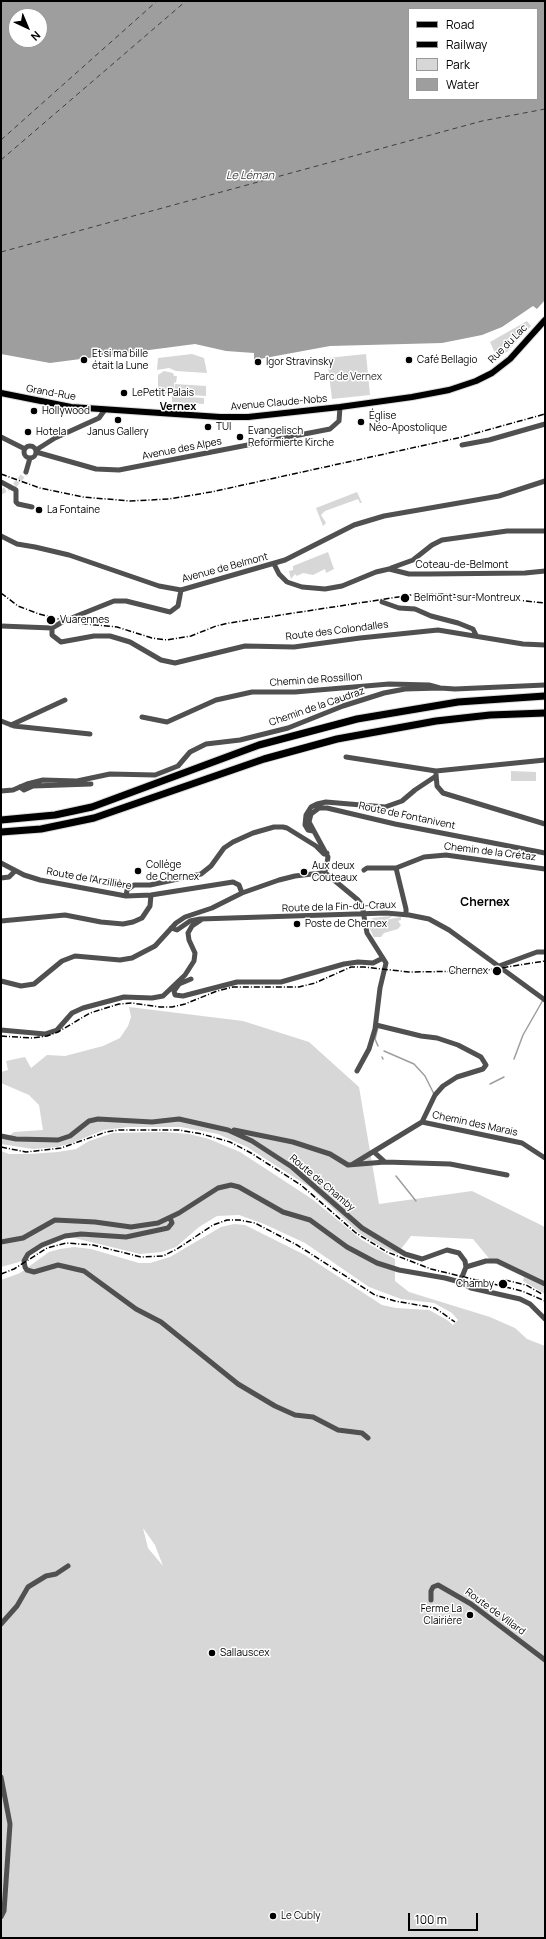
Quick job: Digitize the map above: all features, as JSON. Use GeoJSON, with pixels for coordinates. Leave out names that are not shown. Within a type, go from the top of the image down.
{"type":"FeatureCollection","features":[{"type":"Feature","properties":{"kind":"highway"},"geometry":{"type":"LineString","coordinates":[[1,820],[68,813],[126,795],[210,762],[302,732],[383,714],[458,702],[545,696]]}},
{"type":"Feature","properties":{"kind":"highway"},"geometry":{"type":"LineString","coordinates":[[1,837],[82,821],[137,804],[197,782],[288,752],[362,734],[460,718],[545,713]]}},
{"type":"Feature","properties":{"kind":"highway"},"geometry":{"type":"LineString","coordinates":[[1,832],[41,829]]}},
{"type":"Feature","properties":{"kind":"main road","name":"Rue du Lac"},"geometry":{"type":"LineString","coordinates":[[436,392],[462,386],[492,373],[510,359],[545,320]]}},
{"type":"Feature","properties":{"kind":"main road","name":"Avenue Claude-Nobs"},"geometry":{"type":"LineString","coordinates":[[101,411],[228,418],[340,407],[436,392]]}},
{"type":"Feature","properties":{"kind":"main road","name":"Grand-Rue"},"geometry":{"type":"LineString","coordinates":[[1,393],[38,402],[101,411]]}},
{"type":"Feature","properties":{"kind":"street","name":"Avenue des Alpes"},"geometry":{"type":"LineString","coordinates":[[36,451],[96,469],[127,469],[330,429],[339,421],[340,407]]}},
{"type":"Feature","properties":{"kind":"street"},"geometry":{"type":"LineString","coordinates":[[26,472],[30,458],[35,456],[36,451],[51,440],[99,418],[101,411]]}},
{"type":"Feature","properties":{"kind":"street"},"geometry":{"type":"LineString","coordinates":[[462,445],[489,440],[545,424]]}},
{"type":"Feature","properties":{"kind":"street"},"geometry":{"type":"LineString","coordinates":[[1,437],[25,449]]}},
{"type":"Feature","properties":{"kind":"street"},"geometry":{"type":"LineString","coordinates":[[25,449],[30,446],[36,451]]}},
{"type":"Feature","properties":{"kind":"street"},"geometry":{"type":"LineString","coordinates":[[25,449],[25,455],[30,458]]}},
{"type":"Feature","properties":{"kind":"street","name":"Avenue de Belmont"},"geometry":{"type":"LineString","coordinates":[[1,536],[11,543],[69,555],[157,586],[181,590],[274,564],[354,525],[384,516],[499,496],[545,481]]}},
{"type":"Feature","properties":{"kind":"street"},"geometry":{"type":"LineString","coordinates":[[1,482],[16,490],[16,502],[18,504],[32,507]]}},
{"type":"Feature","properties":{"kind":"street"},"geometry":{"type":"LineString","coordinates":[[274,564],[279,574],[287,582],[302,587],[325,589],[342,586],[376,572],[413,560],[432,545],[442,540],[506,531],[545,531]]}},
{"type":"Feature","properties":{"kind":"street","name":"Coteau-de-Belmont"},"geometry":{"type":"LineString","coordinates":[[389,569],[409,574],[516,574],[545,571]]}},
{"type":"Feature","properties":{"kind":"street"},"geometry":{"type":"LineString","coordinates":[[1,626],[52,628],[64,621],[114,601],[126,601],[170,612],[178,606],[181,590]]}},
{"type":"Feature","properties":{"kind":"street"},"geometry":{"type":"LineString","coordinates":[[382,602],[399,608],[415,608],[436,617],[473,629],[476,635]]}},
{"type":"Feature","properties":{"kind":"street","name":"Route des Colondalles"},"geometry":{"type":"LineString","coordinates":[[52,628],[52,635],[61,642],[94,636],[110,636],[130,642],[162,660],[175,663],[245,646],[294,647],[438,630],[476,635],[523,644],[545,645]]}},
{"type":"Feature","properties":{"kind":"street","name":"Chemin de Rossillon"},"geometry":{"type":"LineString","coordinates":[[142,717],[168,722],[216,700],[252,692],[295,692],[389,684],[429,685],[440,688],[483,689],[545,685]]}},
{"type":"Feature","properties":{"kind":"street","name":"Chemin de la Caudraz"},"geometry":{"type":"LineString","coordinates":[[1,791],[13,790],[43,780],[77,781],[110,774],[155,775],[178,766],[190,752],[206,744],[240,740],[288,728],[343,706],[384,693],[406,689],[440,688]]}},
{"type":"Feature","properties":{"kind":"street"},"geometry":{"type":"LineString","coordinates":[[11,725],[65,700]]}},
{"type":"Feature","properties":{"kind":"street"},"geometry":{"type":"LineString","coordinates":[[2,722],[11,725],[90,734]]}},
{"type":"Feature","properties":{"kind":"street"},"geometry":{"type":"LineString","coordinates":[[346,757],[436,774],[545,760]]}},
{"type":"Feature","properties":{"kind":"street"},"geometry":{"type":"LineString","coordinates":[[436,774],[437,786],[443,793],[545,824]]}},
{"type":"Feature","properties":{"kind":"street"},"geometry":{"type":"LineString","coordinates":[[313,832],[308,830],[305,821],[308,810],[317,804],[326,802],[385,807],[402,801],[436,774]]}},
{"type":"Feature","properties":{"kind":"street","name":"Chemin de la Caudraz"},"geometry":{"type":"LineString","coordinates":[[20,787],[24,790],[33,786],[92,784]]}},
{"type":"Feature","properties":{"kind":"street","name":"Route de Fontanivent"},"geometry":{"type":"LineString","coordinates":[[327,854],[313,832],[309,822],[311,814],[316,809],[327,808],[395,824],[545,853]]}},
{"type":"Feature","properties":{"kind":"street"},"geometry":{"type":"LineString","coordinates":[[126,896],[129,887],[150,885],[201,874],[211,866],[224,848],[233,842],[253,833],[274,827],[283,826],[287,828],[316,846],[322,853],[327,854],[328,861],[323,872]]}},
{"type":"Feature","properties":{"kind":"street","name":"Chemin de la Crétaz"},"geometry":{"type":"LineString","coordinates":[[364,870],[367,868],[396,868],[424,857],[446,854],[545,869]]}},
{"type":"Feature","properties":{"kind":"street","name":"Route de l'Arzillière"},"geometry":{"type":"LineString","coordinates":[[1,863],[15,871],[40,880],[126,896],[151,895],[233,882],[239,885],[242,893]]}},
{"type":"Feature","properties":{"kind":"street"},"geometry":{"type":"LineString","coordinates":[[396,868],[406,914]]}},
{"type":"Feature","properties":{"kind":"street"},"geometry":{"type":"LineString","coordinates":[[1,878],[9,877],[15,871]]}},
{"type":"Feature","properties":{"kind":"street"},"geometry":{"type":"LineString","coordinates":[[1,981],[21,986],[34,984],[62,961],[75,956],[120,960],[132,958],[155,946],[171,928],[185,917],[212,908],[242,893],[287,878],[323,872],[358,900],[364,914],[367,933],[386,963],[380,988],[376,1024],[368,1049],[357,1071]]}},
{"type":"Feature","properties":{"kind":"street"},"geometry":{"type":"LineString","coordinates":[[1,921],[65,915],[101,922],[123,924],[142,918],[150,906],[151,895]]}},
{"type":"Feature","properties":{"kind":"street","name":"Route de la Fin-du-Craux"},"geometry":{"type":"LineString","coordinates":[[171,928],[176,930],[190,921],[202,919],[406,914],[429,920],[449,930],[545,1000]]}},
{"type":"Feature","properties":{"kind":"street"},"geometry":{"type":"LineString","coordinates":[[163,996],[185,975],[194,961],[196,955],[188,940],[188,933],[192,926],[202,919]]}},
{"type":"Feature","properties":{"kind":"street"},"geometry":{"type":"LineString","coordinates":[[498,965],[537,952],[545,952]]}},
{"type":"Feature","properties":{"kind":"street"},"geometry":{"type":"LineString","coordinates":[[1,1030],[41,1034],[58,1032],[72,1013],[83,1008],[124,997],[152,998],[174,994],[176,997],[180,997],[237,982],[281,982],[344,964],[358,962],[372,963],[383,958]]}},
{"type":"Feature","properties":{"kind":"street"},"geometry":{"type":"LineString","coordinates":[[174,994],[174,990],[179,984],[190,979]]}},
{"type":"Feature","properties":{"kind":"street","name":"Chemin des Marais"},"geometry":{"type":"LineString","coordinates":[[353,1164],[422,1122],[435,1095],[443,1086],[457,1076],[483,1069],[486,1065],[481,1057],[458,1045],[437,1038],[421,1036],[376,1024]]}},
{"type":"Feature","properties":{"kind":"street","name":"Route de Chamby"},"geometry":{"type":"LineString","coordinates":[[1,1136],[16,1139],[58,1140],[70,1136],[89,1121],[98,1119],[152,1122],[179,1119],[228,1130],[252,1141],[292,1168],[362,1228],[389,1246],[411,1257],[422,1259],[452,1249],[461,1255],[466,1267]]}},
{"type":"Feature","properties":{"kind":"street","name":"Chemin des Marais"},"geometry":{"type":"LineString","coordinates":[[422,1122],[522,1144],[545,1158]]}},
{"type":"Feature","properties":{"kind":"street"},"geometry":{"type":"LineString","coordinates":[[228,1130],[241,1130],[275,1138],[330,1154],[348,1164],[385,1162],[450,1164],[507,1174]]}},
{"type":"Feature","properties":{"kind":"street"},"geometry":{"type":"LineString","coordinates":[[374,1152],[385,1162]]}},
{"type":"Feature","properties":{"kind":"street"},"geometry":{"type":"LineString","coordinates":[[1,1242],[28,1235],[55,1220],[96,1222],[132,1227],[158,1223],[170,1218],[218,1188],[231,1185],[239,1187],[283,1212],[310,1220],[347,1247],[385,1267],[437,1276],[460,1282],[471,1288],[523,1300],[545,1319]]}},
{"type":"Feature","properties":{"kind":"street"},"geometry":{"type":"LineString","coordinates":[[170,1218],[172,1222],[168,1228],[126,1237],[81,1234],[64,1236],[42,1245],[28,1254],[24,1259],[25,1267],[29,1271],[34,1272],[58,1265],[84,1271],[136,1309],[161,1322],[238,1384],[275,1406],[295,1415],[313,1418],[338,1430],[362,1433],[368,1438]]}},
{"type":"Feature","properties":{"kind":"street"},"geometry":{"type":"LineString","coordinates":[[460,1282],[466,1267],[486,1261],[497,1261],[545,1284]]}},
{"type":"Feature","properties":{"kind":"street"},"geometry":{"type":"LineString","coordinates":[[1,1624],[17,1606],[28,1587],[46,1576],[56,1574],[68,1566]]}},
{"type":"Feature","properties":{"kind":"street","name":"Route de Villard"},"geometry":{"type":"LineString","coordinates":[[431,1600],[431,1591],[433,1587],[438,1584],[471,1604],[545,1660]]}},
{"type":"Feature","properties":{"kind":"street"},"geometry":{"type":"LineString","coordinates":[[1,1776],[10,1824],[4,1911],[1,1917]]}},
{"type":"Feature","properties":{"kind":"green space"},"geometry":{"type":"Polygon","coordinates":[[[527,321],[531,326],[507,352],[496,355],[490,342],[527,321]]]}},
{"type":"Feature","properties":{"kind":"green space"},"geometry":{"type":"Polygon","coordinates":[[[192,354],[204,358],[207,373],[176,371],[169,368],[157,370],[158,358],[192,354]]]}},
{"type":"Feature","properties":{"kind":"green space","name":"Parc de Vernex"},"geometry":{"type":"Polygon","coordinates":[[[366,354],[370,395],[332,399],[327,358],[366,354]]]}},
{"type":"Feature","properties":{"kind":"green space"},"geometry":{"type":"Polygon","coordinates":[[[164,371],[173,373],[174,376],[177,376],[176,383],[174,382],[174,392],[175,384],[206,386],[206,396],[172,394],[171,392],[171,394],[160,394],[160,391],[158,391],[158,375],[164,371]]]}},
{"type":"Feature","properties":{"kind":"green space"},"geometry":{"type":"Polygon","coordinates":[[[172,396],[204,398],[204,404],[172,402],[172,396]]]}},
{"type":"Feature","properties":{"kind":"green space"},"geometry":{"type":"Polygon","coordinates":[[[357,492],[362,503],[360,503],[358,499],[325,511],[321,515],[326,523],[323,526],[316,508],[357,492]]]}},
{"type":"Feature","properties":{"kind":"green space"},"geometry":{"type":"Polygon","coordinates":[[[328,552],[334,569],[326,573],[325,569],[313,575],[303,573],[297,576],[295,574],[291,579],[289,571],[293,570],[293,566],[328,552]]]}},
{"type":"Feature","properties":{"kind":"green space"},"geometry":{"type":"Polygon","coordinates":[[[511,771],[536,772],[536,781],[511,781],[511,771]]]}},
{"type":"Feature","properties":{"kind":"green space"},"geometry":{"type":"Polygon","coordinates":[[[392,917],[385,920],[401,917],[401,920],[398,921],[401,925],[398,929],[384,933],[381,937],[374,937],[375,940],[369,927],[384,921],[374,924],[372,918],[392,917]]]}},
{"type":"Feature","properties":{"kind":"green space"},"geometry":{"type":"Polygon","coordinates":[[[129,1007],[243,1021],[309,1042],[359,1087],[379,1204],[472,1191],[543,1226],[545,1228],[545,1294],[523,1281],[524,1277],[492,1262],[473,1239],[411,1236],[397,1254],[380,1246],[359,1233],[311,1188],[247,1147],[218,1134],[181,1127],[128,1127],[104,1130],[69,1144],[57,1147],[33,1149],[1,1144],[1,1138],[5,1139],[14,1132],[43,1130],[39,1105],[29,1095],[1,1083],[1,1072],[8,1070],[6,1061],[25,1057],[31,1068],[47,1055],[65,1056],[103,1046],[120,1038],[128,1026],[131,1017],[129,1007]]]}},
{"type":"Feature","properties":{"kind":"green space"},"geometry":{"type":"Polygon","coordinates":[[[164,1132],[189,1134],[209,1139],[240,1152],[312,1199],[362,1240],[395,1259],[395,1281],[409,1292],[490,1317],[515,1328],[527,1339],[545,1346],[545,1938],[1,1938],[1,1280],[20,1273],[49,1252],[74,1247],[91,1249],[139,1263],[150,1263],[170,1257],[221,1227],[234,1224],[245,1225],[305,1255],[382,1305],[396,1308],[429,1310],[453,1325],[458,1320],[452,1313],[434,1303],[401,1299],[369,1287],[305,1243],[264,1224],[239,1215],[217,1216],[199,1227],[176,1247],[162,1252],[140,1254],[70,1237],[61,1238],[42,1246],[19,1262],[1,1267],[1,1151],[9,1154],[58,1152],[76,1149],[89,1141],[113,1133],[164,1132]],[[143,1528],[148,1548],[163,1566],[155,1545],[143,1528]]]}},
{"type":"Feature","properties":{"kind":"water","name":"Le Léman"},"geometry":{"type":"Polygon","coordinates":[[[1,1],[545,1],[545,300],[537,309],[533,306],[502,327],[482,335],[442,343],[330,346],[254,360],[254,353],[226,351],[195,344],[50,363],[1,354],[1,1]]]}},
{"type":"Feature","properties":{"kind":"waterway"},"geometry":{"type":"LineString","coordinates":[[514,1059],[523,1035],[543,1000]]}},
{"type":"Feature","properties":{"kind":"waterway"},"geometry":{"type":"LineString","coordinates":[[378,1027],[375,1039],[378,1046]]}},
{"type":"Feature","properties":{"kind":"waterway"},"geometry":{"type":"LineString","coordinates":[[384,1051],[414,1064],[425,1076],[434,1094]]}},
{"type":"Feature","properties":{"kind":"waterway"},"geometry":{"type":"LineString","coordinates":[[490,1084],[504,1077]]}},
{"type":"Feature","properties":{"kind":"waterway"},"geometry":{"type":"LineString","coordinates":[[396,1176],[416,1201]]}},
{"type":"Feature","properties":{"kind":"ferry route"},"geometry":{"type":"LineString","coordinates":[[1,140],[157,1]]}},
{"type":"Feature","properties":{"kind":"ferry route"},"geometry":{"type":"LineString","coordinates":[[1,160],[186,1]]}},
{"type":"Feature","properties":{"kind":"ferry route"},"geometry":{"type":"LineString","coordinates":[[1,252],[482,121],[545,109]]}},
{"type":"Feature","properties":{"kind":"tunnel"},"geometry":{"type":"LineString","coordinates":[[1,492],[15,485],[26,472]]}},
{"type":"Feature","properties":{"kind":"railway"},"geometry":{"type":"LineString","coordinates":[[1,474],[40,488],[83,497],[130,501],[169,499],[211,492],[462,437],[545,414]]}},
{"type":"Feature","properties":{"kind":"railway"},"geometry":{"type":"LineString","coordinates":[[1,593],[18,606],[39,614],[74,623],[117,627],[152,638],[167,640],[191,636],[216,626],[229,623],[411,595],[440,594],[476,596],[545,603]]}},
{"type":"Feature","properties":{"kind":"railway"},"geometry":{"type":"LineString","coordinates":[[1,1036],[32,1038],[47,1036],[58,1032],[90,1013],[119,1004],[132,1003],[172,1007],[233,987],[299,987],[315,983],[351,967],[409,972],[481,971],[545,961]]}},
{"type":"Feature","properties":{"kind":"railway"},"geometry":{"type":"LineString","coordinates":[[1,1147],[26,1152],[61,1148],[106,1132],[119,1130],[179,1130],[202,1134],[230,1142],[251,1153],[301,1185],[356,1233],[387,1252],[431,1269],[522,1291],[545,1301]]}},
{"type":"Feature","properties":{"kind":"railway"},"geometry":{"type":"LineString","coordinates":[[1,1274],[14,1269],[47,1248],[66,1243],[93,1245],[141,1257],[163,1256],[177,1249],[213,1225],[227,1220],[239,1220],[255,1223],[297,1245],[375,1295],[395,1301],[435,1308],[455,1322]]}},
{"type":"Feature","properties":{"kind":"railway"},"geometry":{"type":"LineString","coordinates":[[505,1280],[526,1285],[542,1294]]}},
{"type":"Feature","properties":{"kind":"place","name":"Et si ma bille était la Lune"},"geometry":{"type":"Point","coordinates":[84,360]}},
{"type":"Feature","properties":{"kind":"place","name":"Café Bellagio"},"geometry":{"type":"Point","coordinates":[409,360]}},
{"type":"Feature","properties":{"kind":"place","name":"Igor Stravinsky"},"geometry":{"type":"Point","coordinates":[258,362]}},
{"type":"Feature","properties":{"kind":"place","name":"LePetit Palais"},"geometry":{"type":"Point","coordinates":[124,393]}},
{"type":"Feature","properties":{"kind":"place","name":"Hollywood"},"geometry":{"type":"Point","coordinates":[34,411]}},
{"type":"Feature","properties":{"kind":"place","name":"Janus Gallery"},"geometry":{"type":"Point","coordinates":[118,420]}},
{"type":"Feature","properties":{"kind":"place","name":"Église Néo-Apostolique"},"geometry":{"type":"Point","coordinates":[361,422]}},
{"type":"Feature","properties":{"kind":"place","name":"TUI"},"geometry":{"type":"Point","coordinates":[208,427]}},
{"type":"Feature","properties":{"kind":"place","name":"Hotela"},"geometry":{"type":"Point","coordinates":[28,432]}},
{"type":"Feature","properties":{"kind":"place","name":"Evangelisch Reformierte Kirche"},"geometry":{"type":"Point","coordinates":[240,437]}},
{"type":"Feature","properties":{"kind":"place","name":"La Fontaine"},"geometry":{"type":"Point","coordinates":[39,510]}},
{"type":"Feature","properties":{"kind":"place","name":"Belmont-sur-Montreux"},"geometry":{"type":"Point","coordinates":[405,598]}},
{"type":"Feature","properties":{"kind":"place","name":"Vuarennes"},"geometry":{"type":"Point","coordinates":[51,620]}},
{"type":"Feature","properties":{"kind":"place","name":"Collège de Chernex"},"geometry":{"type":"Point","coordinates":[138,871]}},
{"type":"Feature","properties":{"kind":"place","name":"Aux deux Couteaux"},"geometry":{"type":"Point","coordinates":[304,872]}},
{"type":"Feature","properties":{"kind":"place","name":"Poste de Chernex"},"geometry":{"type":"Point","coordinates":[297,924]}},
{"type":"Feature","properties":{"kind":"place","name":"Chernex"},"geometry":{"type":"Point","coordinates":[497,971]}},
{"type":"Feature","properties":{"kind":"place","name":"Chamby"},"geometry":{"type":"Point","coordinates":[503,1284]}},
{"type":"Feature","properties":{"kind":"place","name":"Ferme La Clairière"},"geometry":{"type":"Point","coordinates":[470,1615]}},
{"type":"Feature","properties":{"kind":"place","name":"Sallauscex"},"geometry":{"type":"Point","coordinates":[212,1653]}},
{"type":"Feature","properties":{"kind":"place","name":"Le Cubly"},"geometry":{"type":"Point","coordinates":[273,1916]}},
{"type":"Feature","properties":{"kind":"district","name":"Vernex"},"geometry":{"type":"Point","coordinates":[178,407]}},
{"type":"Feature","properties":{"kind":"district","name":"Chernex"},"geometry":{"type":"Point","coordinates":[485,903]}}]}
